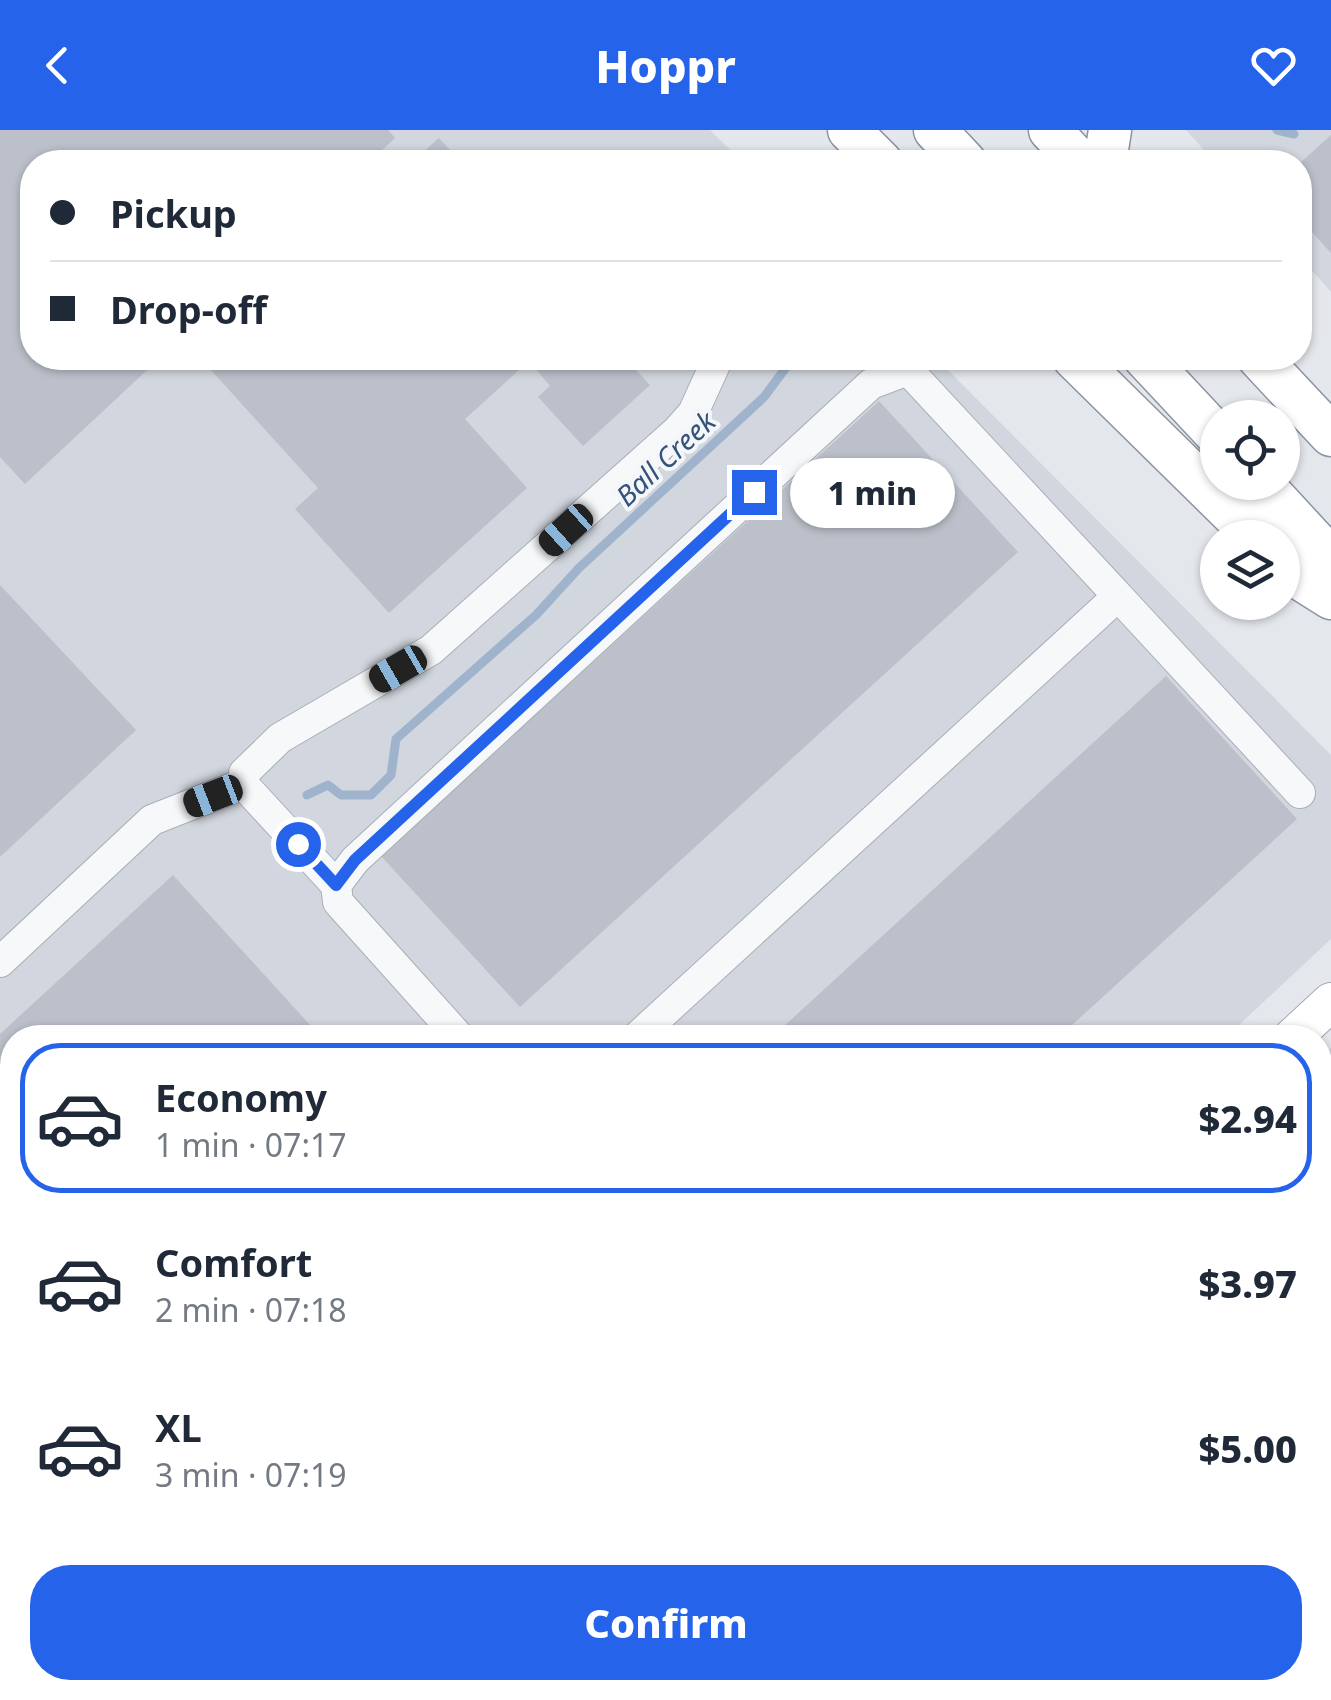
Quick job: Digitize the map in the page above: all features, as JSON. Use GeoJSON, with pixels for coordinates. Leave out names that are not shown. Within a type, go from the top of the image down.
{"type":"FeatureCollection","features":[{"type":"Feature","properties":{"kind":"highway"},"geometry":{"type":"LineString","coordinates":[[849,130],[869,150]]}},
{"type":"Feature","properties":{"kind":"highway"},"geometry":{"type":"LineString","coordinates":[[936,130],[954,150]]}},
{"type":"Feature","properties":{"kind":"highway"},"geometry":{"type":"LineString","coordinates":[[1050,130],[1069,150]]}},
{"type":"Feature","properties":{"kind":"highway"},"geometry":{"type":"LineString","coordinates":[[1086,370],[1240,520]]}},
{"type":"Feature","properties":{"kind":"highway"},"geometry":{"type":"LineString","coordinates":[[1155,370],[1200,417]]}},
{"type":"Feature","properties":{"kind":"highway"},"geometry":{"type":"LineString","coordinates":[[1271,370],[1331,435]]}},
{"type":"Feature","properties":{"kind":"highway"},"geometry":{"type":"LineString","coordinates":[[1277,500],[1331,559]]}},
{"type":"Feature","properties":{"kind":"highway"},"geometry":{"type":"LineString","coordinates":[[1300,579],[1331,598]]}},
{"type":"Feature","properties":{"kind":"main road"},"geometry":{"type":"LineString","coordinates":[[1306,1025],[1331,1002]]}},
{"type":"Feature","properties":{"kind":"street"},"geometry":{"type":"LineString","coordinates":[[448,1025],[338,902],[336,885],[243,784],[244,772],[280,738],[432,650],[678,431],[694,412],[713,370]]}},
{"type":"Feature","properties":{"kind":"street"},"geometry":{"type":"LineString","coordinates":[[336,885],[355,860],[871,384],[908,370],[1300,793]]}},
{"type":"Feature","properties":{"kind":"street"},"geometry":{"type":"LineString","coordinates":[[650,1025],[1118,596]]}},
{"type":"Feature","properties":{"kind":"street"},"geometry":{"type":"LineString","coordinates":[[0,962],[152,820],[243,784]]}},
{"type":"Feature","properties":{"kind":"shaded area"},"geometry":{"type":"Polygon","coordinates":[[[0,130],[710,130],[731,150],[20,150],[20,370],[948,370],[1331,755],[1331,939],[1239,1025],[0,1025],[0,130]]]}},
{"type":"Feature","properties":{"kind":"shaded area"},"geometry":{"type":"Polygon","coordinates":[[[1186,130],[1331,130],[1331,292],[1312,271],[1312,150],[1204,150],[1186,130]]]}},
{"type":"Feature","properties":{"kind":"building"},"geometry":{"type":"Polygon","coordinates":[[[0,130],[388,130],[395,138],[382,150],[20,150],[20,370],[147,370],[25,484],[0,457],[0,130]]]}},
{"type":"Feature","properties":{"kind":"building"},"geometry":{"type":"Polygon","coordinates":[[[1331,135],[1331,253],[1312,232],[1312,152],[1331,135]]]}},
{"type":"Feature","properties":{"kind":"building"},"geometry":{"type":"Polygon","coordinates":[[[439,138],[450,150],[426,150],[439,138]]]}},
{"type":"Feature","properties":{"kind":"building"},"geometry":{"type":"Polygon","coordinates":[[[211,370],[519,370],[465,419],[527,488],[389,613],[295,509],[318,488],[211,370]]]}},
{"type":"Feature","properties":{"kind":"building"},"geometry":{"type":"Polygon","coordinates":[[[537,370],[636,370],[650,385],[583,446],[538,397],[550,386],[537,370]]]}},
{"type":"Feature","properties":{"kind":"building"},"geometry":{"type":"Polygon","coordinates":[[[879,401],[1018,552],[520,1007],[381,856],[879,401]]]}},
{"type":"Feature","properties":{"kind":"building"},"geometry":{"type":"Polygon","coordinates":[[[0,585],[136,730],[0,857],[0,585]]]}},
{"type":"Feature","properties":{"kind":"building"},"geometry":{"type":"Polygon","coordinates":[[[1166,676],[1297,819],[1072,1025],[785,1025],[1166,676]]]}},
{"type":"Feature","properties":{"kind":"building"},"geometry":{"type":"Polygon","coordinates":[[[173,875],[310,1025],[10,1025],[173,875]]]}},
{"type":"Feature","properties":{"kind":"waterway","name":"Ball Creek"},"geometry":{"type":"LineString","coordinates":[[1277,130],[1294,134]]}},
{"type":"Feature","properties":{"kind":"waterway","name":"Ball Creek"},"geometry":{"type":"LineString","coordinates":[[307,795],[328,785],[341,795],[371,795],[391,775],[396,739],[536,615],[579,568],[764,397],[784,370]]}},
{"type":"Feature","properties":{"kind":"route"},"geometry":{"type":"LineString","coordinates":[[298,844],[336,885],[355,860],[754,492]]}}]}
